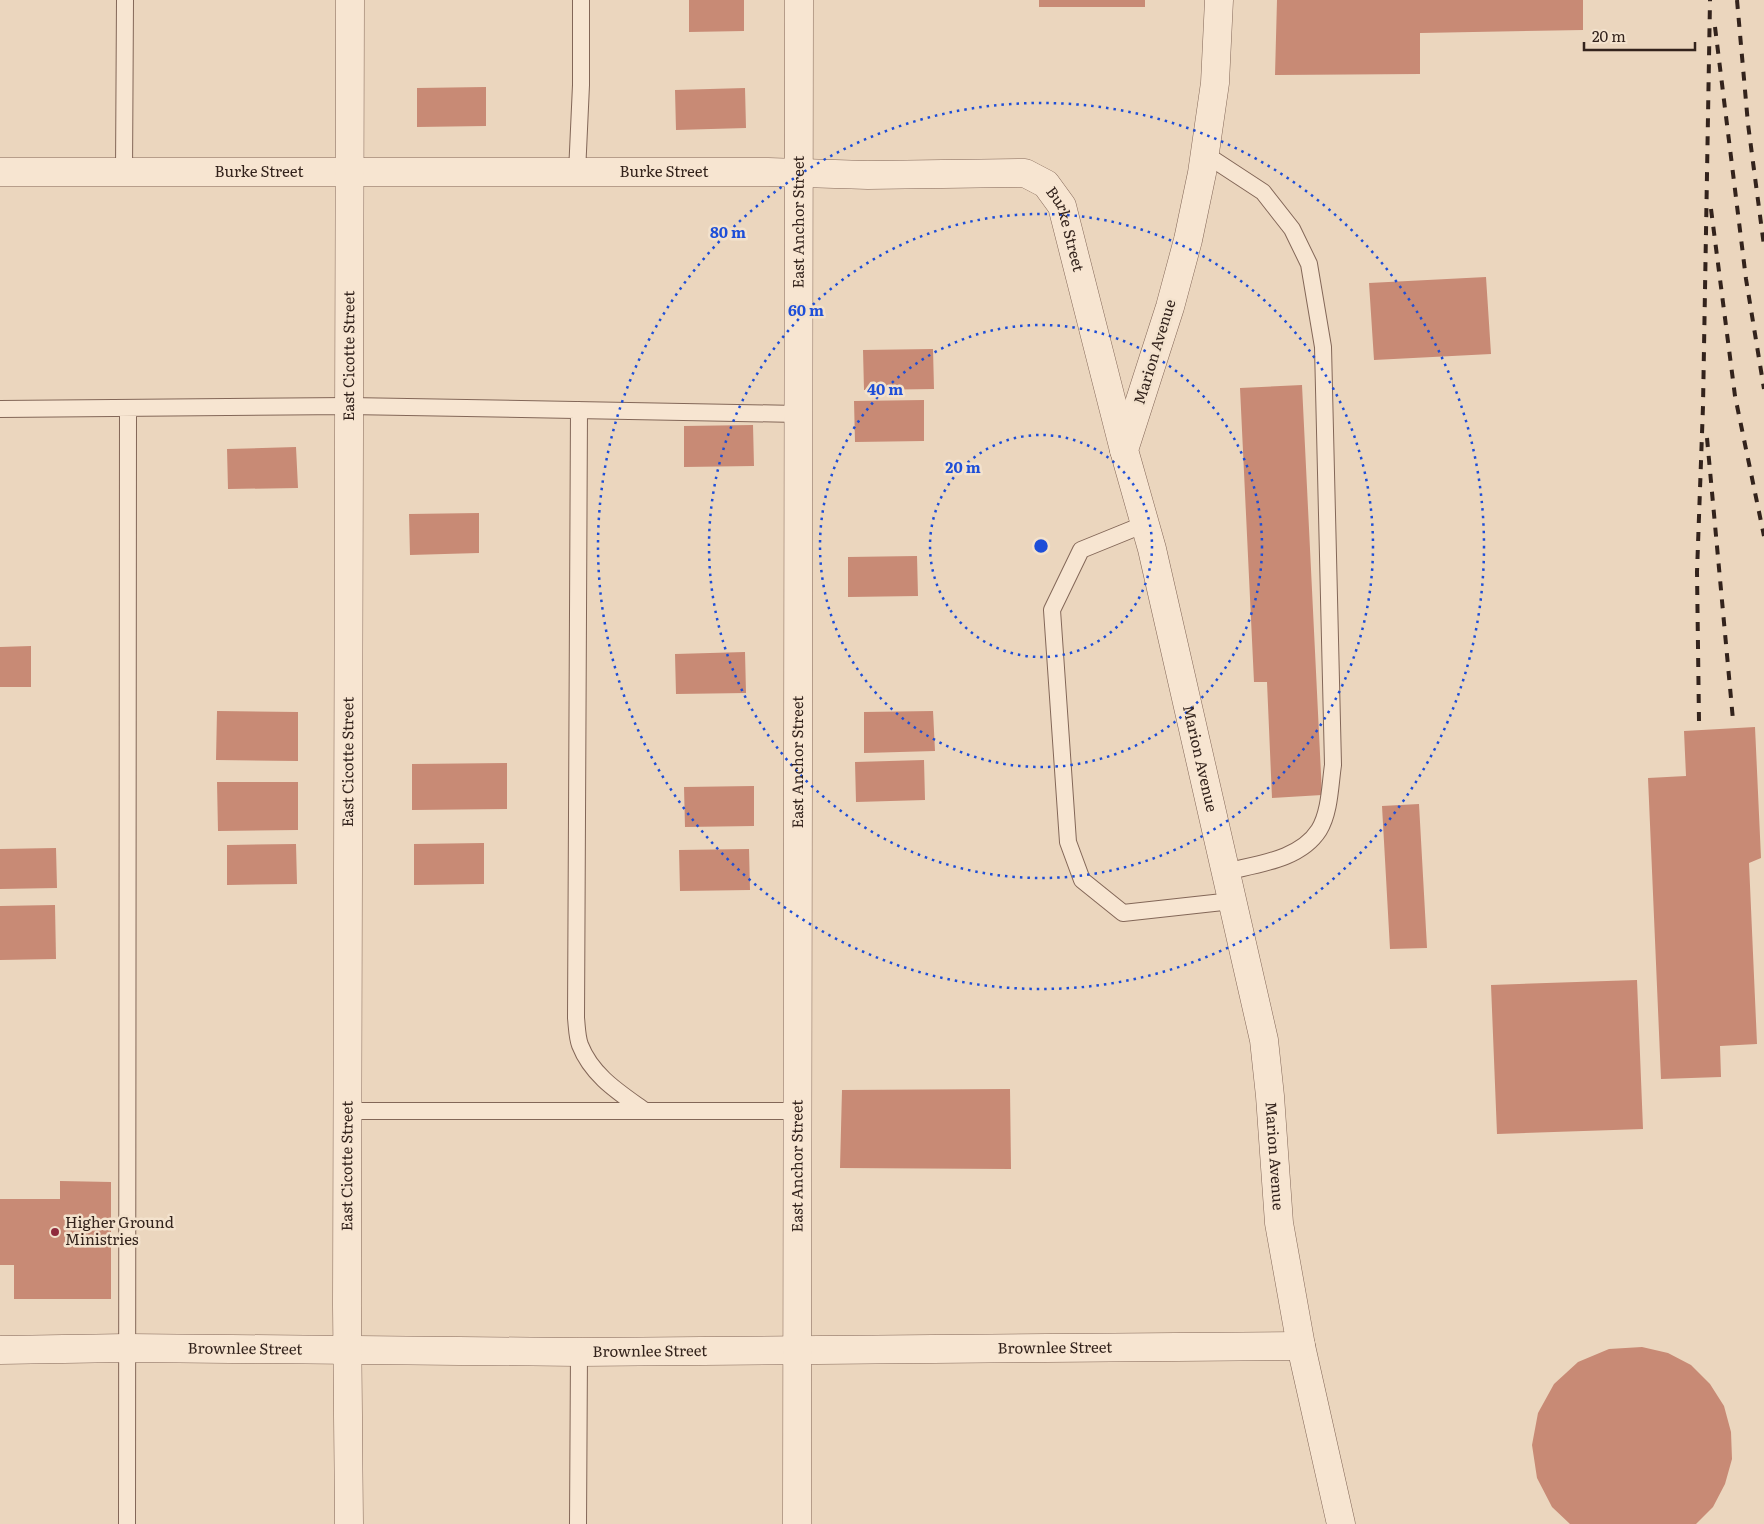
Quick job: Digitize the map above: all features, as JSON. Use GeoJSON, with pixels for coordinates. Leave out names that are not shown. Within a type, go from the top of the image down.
{"type":"FeatureCollection","features":[{"type":"Feature","properties":{"kind":"street","name":"East Cicotte Street"},"geometry":{"type":"LineString","coordinates":[[349,1524],[347,1350],[350,0]]}},
{"type":"Feature","properties":{"kind":"street","name":"East Anchor Street"},"geometry":{"type":"LineString","coordinates":[[797,1524],[798,0]]}},
{"type":"Feature","properties":{"kind":"street","name":"Marion Avenue"},"geometry":{"type":"LineString","coordinates":[[1219,0],[1215,83],[1205,154],[1188,240],[1170,307],[1124,450],[1145,524],[1264,1040],[1279,1224],[1301,1346],[1341,1524]]}},
{"type":"Feature","properties":{"kind":"street","name":"Burke Street"},"geometry":{"type":"LineString","coordinates":[[0,172],[577,172],[868,175],[1025,173],[1046,184],[1062,206],[1124,450]]}},
{"type":"Feature","properties":{"kind":"street","name":"Brownlee Street"},"geometry":{"type":"LineString","coordinates":[[0,1350],[127,1348],[579,1352],[1301,1346]]}},
{"type":"Feature","properties":{"kind":"lane"},"geometry":{"type":"LineString","coordinates":[[124,172],[125,0]]}},
{"type":"Feature","properties":{"kind":"lane"},"geometry":{"type":"LineString","coordinates":[[577,172],[581,85],[581,0]]}},
{"type":"Feature","properties":{"kind":"lane"},"geometry":{"type":"LineString","coordinates":[[1205,154],[1263,192],[1292,229],[1309,264],[1323,347],[1333,765],[1327,808],[1320,829],[1303,847],[1280,858],[1225,872]]}},
{"type":"Feature","properties":{"kind":"lane"},"geometry":{"type":"LineString","coordinates":[[0,410],[349,406],[798,414]]}},
{"type":"Feature","properties":{"kind":"lane"},"geometry":{"type":"LineString","coordinates":[[127,1524],[128,408]]}},
{"type":"Feature","properties":{"kind":"lane"},"geometry":{"type":"LineString","coordinates":[[579,410],[576,1018],[580,1045],[590,1064],[605,1082],[645,1111]]}},
{"type":"Feature","properties":{"kind":"lane"},"geometry":{"type":"LineString","coordinates":[[1145,524],[1081,550],[1052,610],[1068,842],[1082,880],[1123,913],[1232,901]]}},
{"type":"Feature","properties":{"kind":"lane"},"geometry":{"type":"LineString","coordinates":[[348,1111],[797,1111]]}},
{"type":"Feature","properties":{"kind":"lane"},"geometry":{"type":"LineString","coordinates":[[578,1524],[579,1352]]}},
{"type":"Feature","properties":{"kind":"building"},"geometry":{"type":"Polygon","coordinates":[[[689,0],[744,0],[744,31],[689,32],[689,0]]]}},
{"type":"Feature","properties":{"kind":"building"},"geometry":{"type":"Polygon","coordinates":[[[1039,0],[1145,0],[1145,7],[1039,7],[1039,0]]]}},
{"type":"Feature","properties":{"kind":"building"},"geometry":{"type":"Polygon","coordinates":[[[1277,0],[1583,0],[1583,30],[1420,33],[1420,74],[1275,75],[1277,0]]]}},
{"type":"Feature","properties":{"kind":"building"},"geometry":{"type":"Polygon","coordinates":[[[486,87],[486,126],[417,127],[417,88],[486,87]]]}},
{"type":"Feature","properties":{"kind":"building"},"geometry":{"type":"Polygon","coordinates":[[[745,88],[746,128],[676,130],[675,90],[745,88]]]}},
{"type":"Feature","properties":{"kind":"building"},"geometry":{"type":"Polygon","coordinates":[[[1486,277],[1491,354],[1374,360],[1369,283],[1486,277]]]}},
{"type":"Feature","properties":{"kind":"building"},"geometry":{"type":"Polygon","coordinates":[[[933,349],[934,389],[864,390],[863,350],[933,349]]]}},
{"type":"Feature","properties":{"kind":"building"},"geometry":{"type":"Polygon","coordinates":[[[1302,385],[1322,795],[1272,798],[1267,682],[1254,682],[1240,388],[1302,385]]]}},
{"type":"Feature","properties":{"kind":"building"},"geometry":{"type":"Polygon","coordinates":[[[924,400],[924,441],[855,442],[854,401],[924,400]]]}},
{"type":"Feature","properties":{"kind":"building"},"geometry":{"type":"Polygon","coordinates":[[[753,425],[754,466],[684,467],[684,426],[753,425]]]}},
{"type":"Feature","properties":{"kind":"building"},"geometry":{"type":"Polygon","coordinates":[[[296,447],[298,488],[228,489],[227,449],[296,447]]]}},
{"type":"Feature","properties":{"kind":"building"},"geometry":{"type":"Polygon","coordinates":[[[479,513],[479,553],[410,555],[409,514],[479,513]]]}},
{"type":"Feature","properties":{"kind":"building"},"geometry":{"type":"Polygon","coordinates":[[[917,556],[918,596],[848,597],[848,557],[917,556]]]}},
{"type":"Feature","properties":{"kind":"building"},"geometry":{"type":"Polygon","coordinates":[[[31,646],[31,687],[0,687],[0,647],[31,646]]]}},
{"type":"Feature","properties":{"kind":"building"},"geometry":{"type":"Polygon","coordinates":[[[745,652],[746,693],[676,694],[675,654],[745,652]]]}},
{"type":"Feature","properties":{"kind":"building"},"geometry":{"type":"Polygon","coordinates":[[[217,711],[298,712],[298,761],[216,760],[217,711]]]}},
{"type":"Feature","properties":{"kind":"building"},"geometry":{"type":"Polygon","coordinates":[[[933,711],[935,751],[864,753],[864,712],[933,711]]]}},
{"type":"Feature","properties":{"kind":"building"},"geometry":{"type":"Polygon","coordinates":[[[1755,727],[1761,858],[1749,863],[1757,1044],[1720,1046],[1721,1077],[1661,1079],[1648,778],[1686,776],[1684,731],[1755,727]]]}},
{"type":"Feature","properties":{"kind":"building"},"geometry":{"type":"Polygon","coordinates":[[[924,760],[925,800],[856,802],[855,762],[924,760]]]}},
{"type":"Feature","properties":{"kind":"building"},"geometry":{"type":"Polygon","coordinates":[[[507,763],[507,809],[412,810],[412,764],[507,763]]]}},
{"type":"Feature","properties":{"kind":"building"},"geometry":{"type":"Polygon","coordinates":[[[217,782],[298,782],[298,830],[218,831],[217,782]]]}},
{"type":"Feature","properties":{"kind":"building"},"geometry":{"type":"Polygon","coordinates":[[[754,786],[754,826],[685,827],[684,787],[754,786]]]}},
{"type":"Feature","properties":{"kind":"building"},"geometry":{"type":"Polygon","coordinates":[[[1419,804],[1427,948],[1390,949],[1382,806],[1419,804]]]}},
{"type":"Feature","properties":{"kind":"building"},"geometry":{"type":"Polygon","coordinates":[[[484,843],[484,884],[414,885],[414,844],[484,843]]]}},
{"type":"Feature","properties":{"kind":"building"},"geometry":{"type":"Polygon","coordinates":[[[296,844],[297,884],[227,885],[227,845],[296,844]]]}},
{"type":"Feature","properties":{"kind":"building"},"geometry":{"type":"Polygon","coordinates":[[[56,848],[57,888],[0,889],[0,849],[56,848]]]}},
{"type":"Feature","properties":{"kind":"building"},"geometry":{"type":"Polygon","coordinates":[[[749,849],[750,890],[680,891],[679,850],[749,849]]]}},
{"type":"Feature","properties":{"kind":"building"},"geometry":{"type":"Polygon","coordinates":[[[55,905],[56,959],[0,960],[0,906],[55,905]]]}},
{"type":"Feature","properties":{"kind":"building"},"geometry":{"type":"Polygon","coordinates":[[[1637,980],[1643,1129],[1497,1134],[1491,985],[1637,980]]]}},
{"type":"Feature","properties":{"kind":"building"},"geometry":{"type":"Polygon","coordinates":[[[1010,1089],[1011,1169],[840,1168],[842,1090],[1010,1089]]]}},
{"type":"Feature","properties":{"kind":"building","name":"Higher Ground Ministries"},"geometry":{"type":"Polygon","coordinates":[[[60,1181],[111,1182],[111,1299],[14,1299],[14,1265],[0,1265],[0,1199],[60,1199],[60,1181]]]}},
{"type":"Feature","properties":{"kind":"building"},"geometry":{"type":"Polygon","coordinates":[[[1642,1347],[1668,1353],[1691,1365],[1710,1384],[1724,1406],[1731,1432],[1732,1459],[1725,1484],[1713,1507],[1696,1524],[1570,1524],[1552,1507],[1537,1478],[1532,1445],[1538,1413],[1554,1384],[1578,1362],[1609,1349],[1642,1347]]]}},
{"type":"Feature","properties":{"kind":"railway"},"geometry":{"type":"LineString","coordinates":[[1699,721],[1697,572],[1703,406],[1710,0]]}},
{"type":"Feature","properties":{"kind":"railway"},"geometry":{"type":"LineString","coordinates":[[1737,0],[1748,124],[1764,246]]}},
{"type":"Feature","properties":{"kind":"railway"},"geometry":{"type":"LineString","coordinates":[[1715,27],[1746,279],[1764,389]]}},
{"type":"Feature","properties":{"kind":"railway"},"geometry":{"type":"LineString","coordinates":[[1711,209],[1735,396],[1764,536]]}},
{"type":"Feature","properties":{"kind":"railway"},"geometry":{"type":"LineString","coordinates":[[1707,438],[1733,720]]}},
{"type":"Feature","properties":{"kind":"place","name":"Higher Ground Ministries"},"geometry":{"type":"Point","coordinates":[55,1232]}}]}
